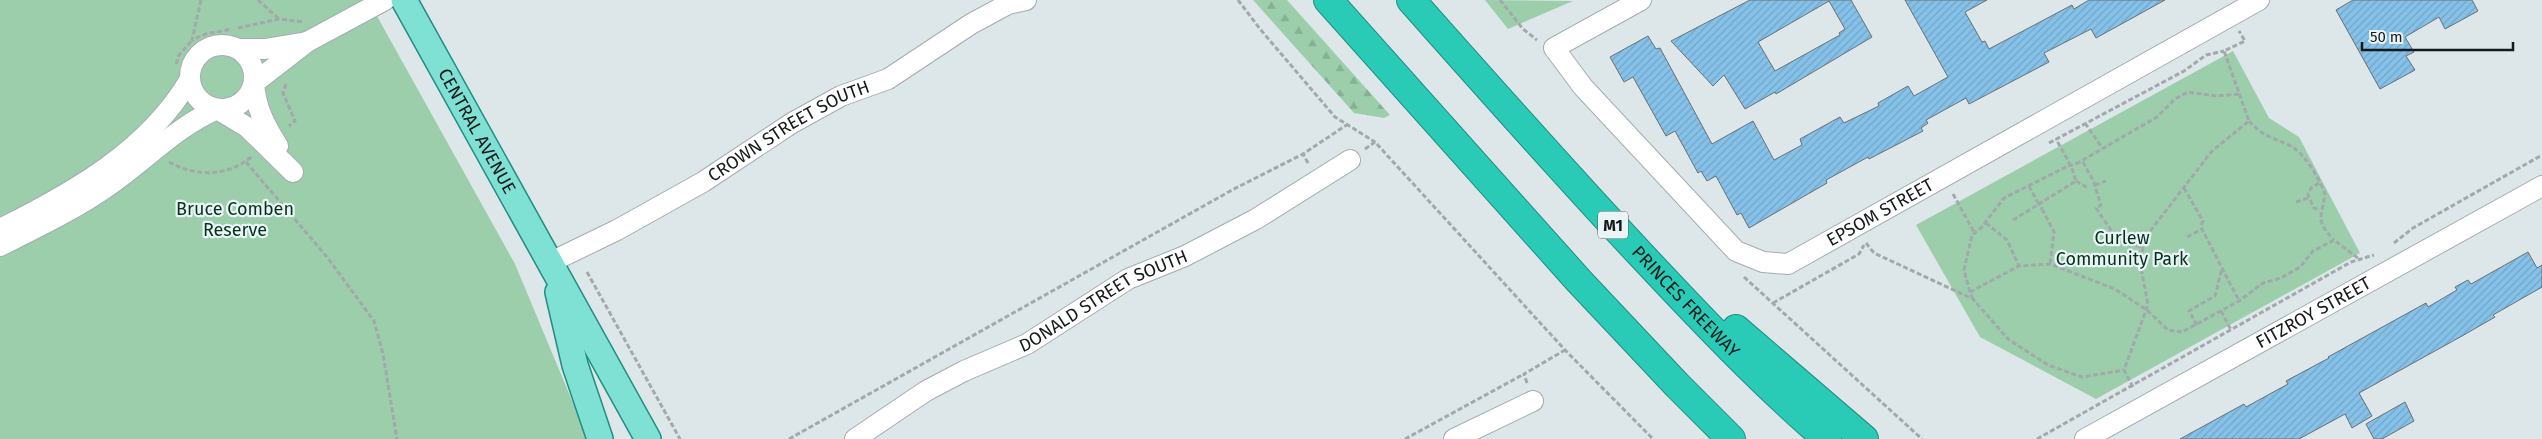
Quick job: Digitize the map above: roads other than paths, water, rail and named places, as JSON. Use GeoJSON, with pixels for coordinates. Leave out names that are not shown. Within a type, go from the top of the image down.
{"type":"FeatureCollection","features":[{"type":"Feature","properties":{"kind":"highway"},"geometry":{"type":"LineString","coordinates":[[1328,0],[1585,287],[1676,386],[1731,439]]}},
{"type":"Feature","properties":{"kind":"highway","name":"PRINCES FREEWAY"},"geometry":{"type":"LineString","coordinates":[[1411,0],[1551,158],[1744,362],[1827,439]]}},
{"type":"Feature","properties":{"kind":"highway"},"geometry":{"type":"LineString","coordinates":[[1551,158],[1758,350],[1864,439]]}},
{"type":"Feature","properties":{"kind":"main road","name":"CENTRAL AVENUE"},"geometry":{"type":"LineString","coordinates":[[404,0],[648,439]]}},
{"type":"Feature","properties":{"kind":"main road","name":"CENTRAL AVENUE"},"geometry":{"type":"LineString","coordinates":[[551,262],[574,365],[600,439]]}},
{"type":"Feature","properties":{"kind":"street"},"geometry":{"type":"LineString","coordinates":[[0,228],[65,195],[111,164],[164,116],[176,102],[190,80],[194,60],[209,47],[230,45],[239,49],[265,49],[386,0]]}},
{"type":"Feature","properties":{"kind":"street","name":"CROWN STREET SOUTH"},"geometry":{"type":"LineString","coordinates":[[551,262],[617,230],[703,182],[792,123],[841,96],[888,79],[971,24],[1008,4],[1026,0]]}},
{"type":"Feature","properties":{"kind":"street","name":"EPSOM STREET"},"geometry":{"type":"LineString","coordinates":[[1641,0],[1545,44],[1582,87],[1736,251],[1763,262],[1788,264],[2258,0]]}},
{"type":"Feature","properties":{"kind":"street"},"geometry":{"type":"LineString","coordinates":[[0,246],[85,202],[112,184],[185,125],[217,109],[227,109],[244,100],[254,83],[308,33]]}},
{"type":"Feature","properties":{"kind":"street"},"geometry":{"type":"LineString","coordinates":[[190,80],[192,90],[198,99],[247,127],[293,172],[260,116],[255,100],[252,64],[239,49]]}},
{"type":"Feature","properties":{"kind":"street","name":"DONALD STREET SOUTH"},"geometry":{"type":"LineString","coordinates":[[855,439],[926,391],[964,371],[1027,344],[1128,279],[1185,256],[1256,219],[1350,160]]}},
{"type":"Feature","properties":{"kind":"street","name":"FITZROY STREET"},"geometry":{"type":"LineString","coordinates":[[2085,439],[2542,186]]}},
{"type":"Feature","properties":{"kind":"street"},"geometry":{"type":"LineString","coordinates":[[1454,439],[1533,401]]}},
{"type":"Feature","properties":{"kind":"park label","name":"Bruce Comben Reserve"},"geometry":{"type":"Point","coordinates":[235,219]}},
{"type":"Feature","properties":{"kind":"park label","name":"Curlew Community Park"},"geometry":{"type":"Point","coordinates":[2122,248]}}]}
